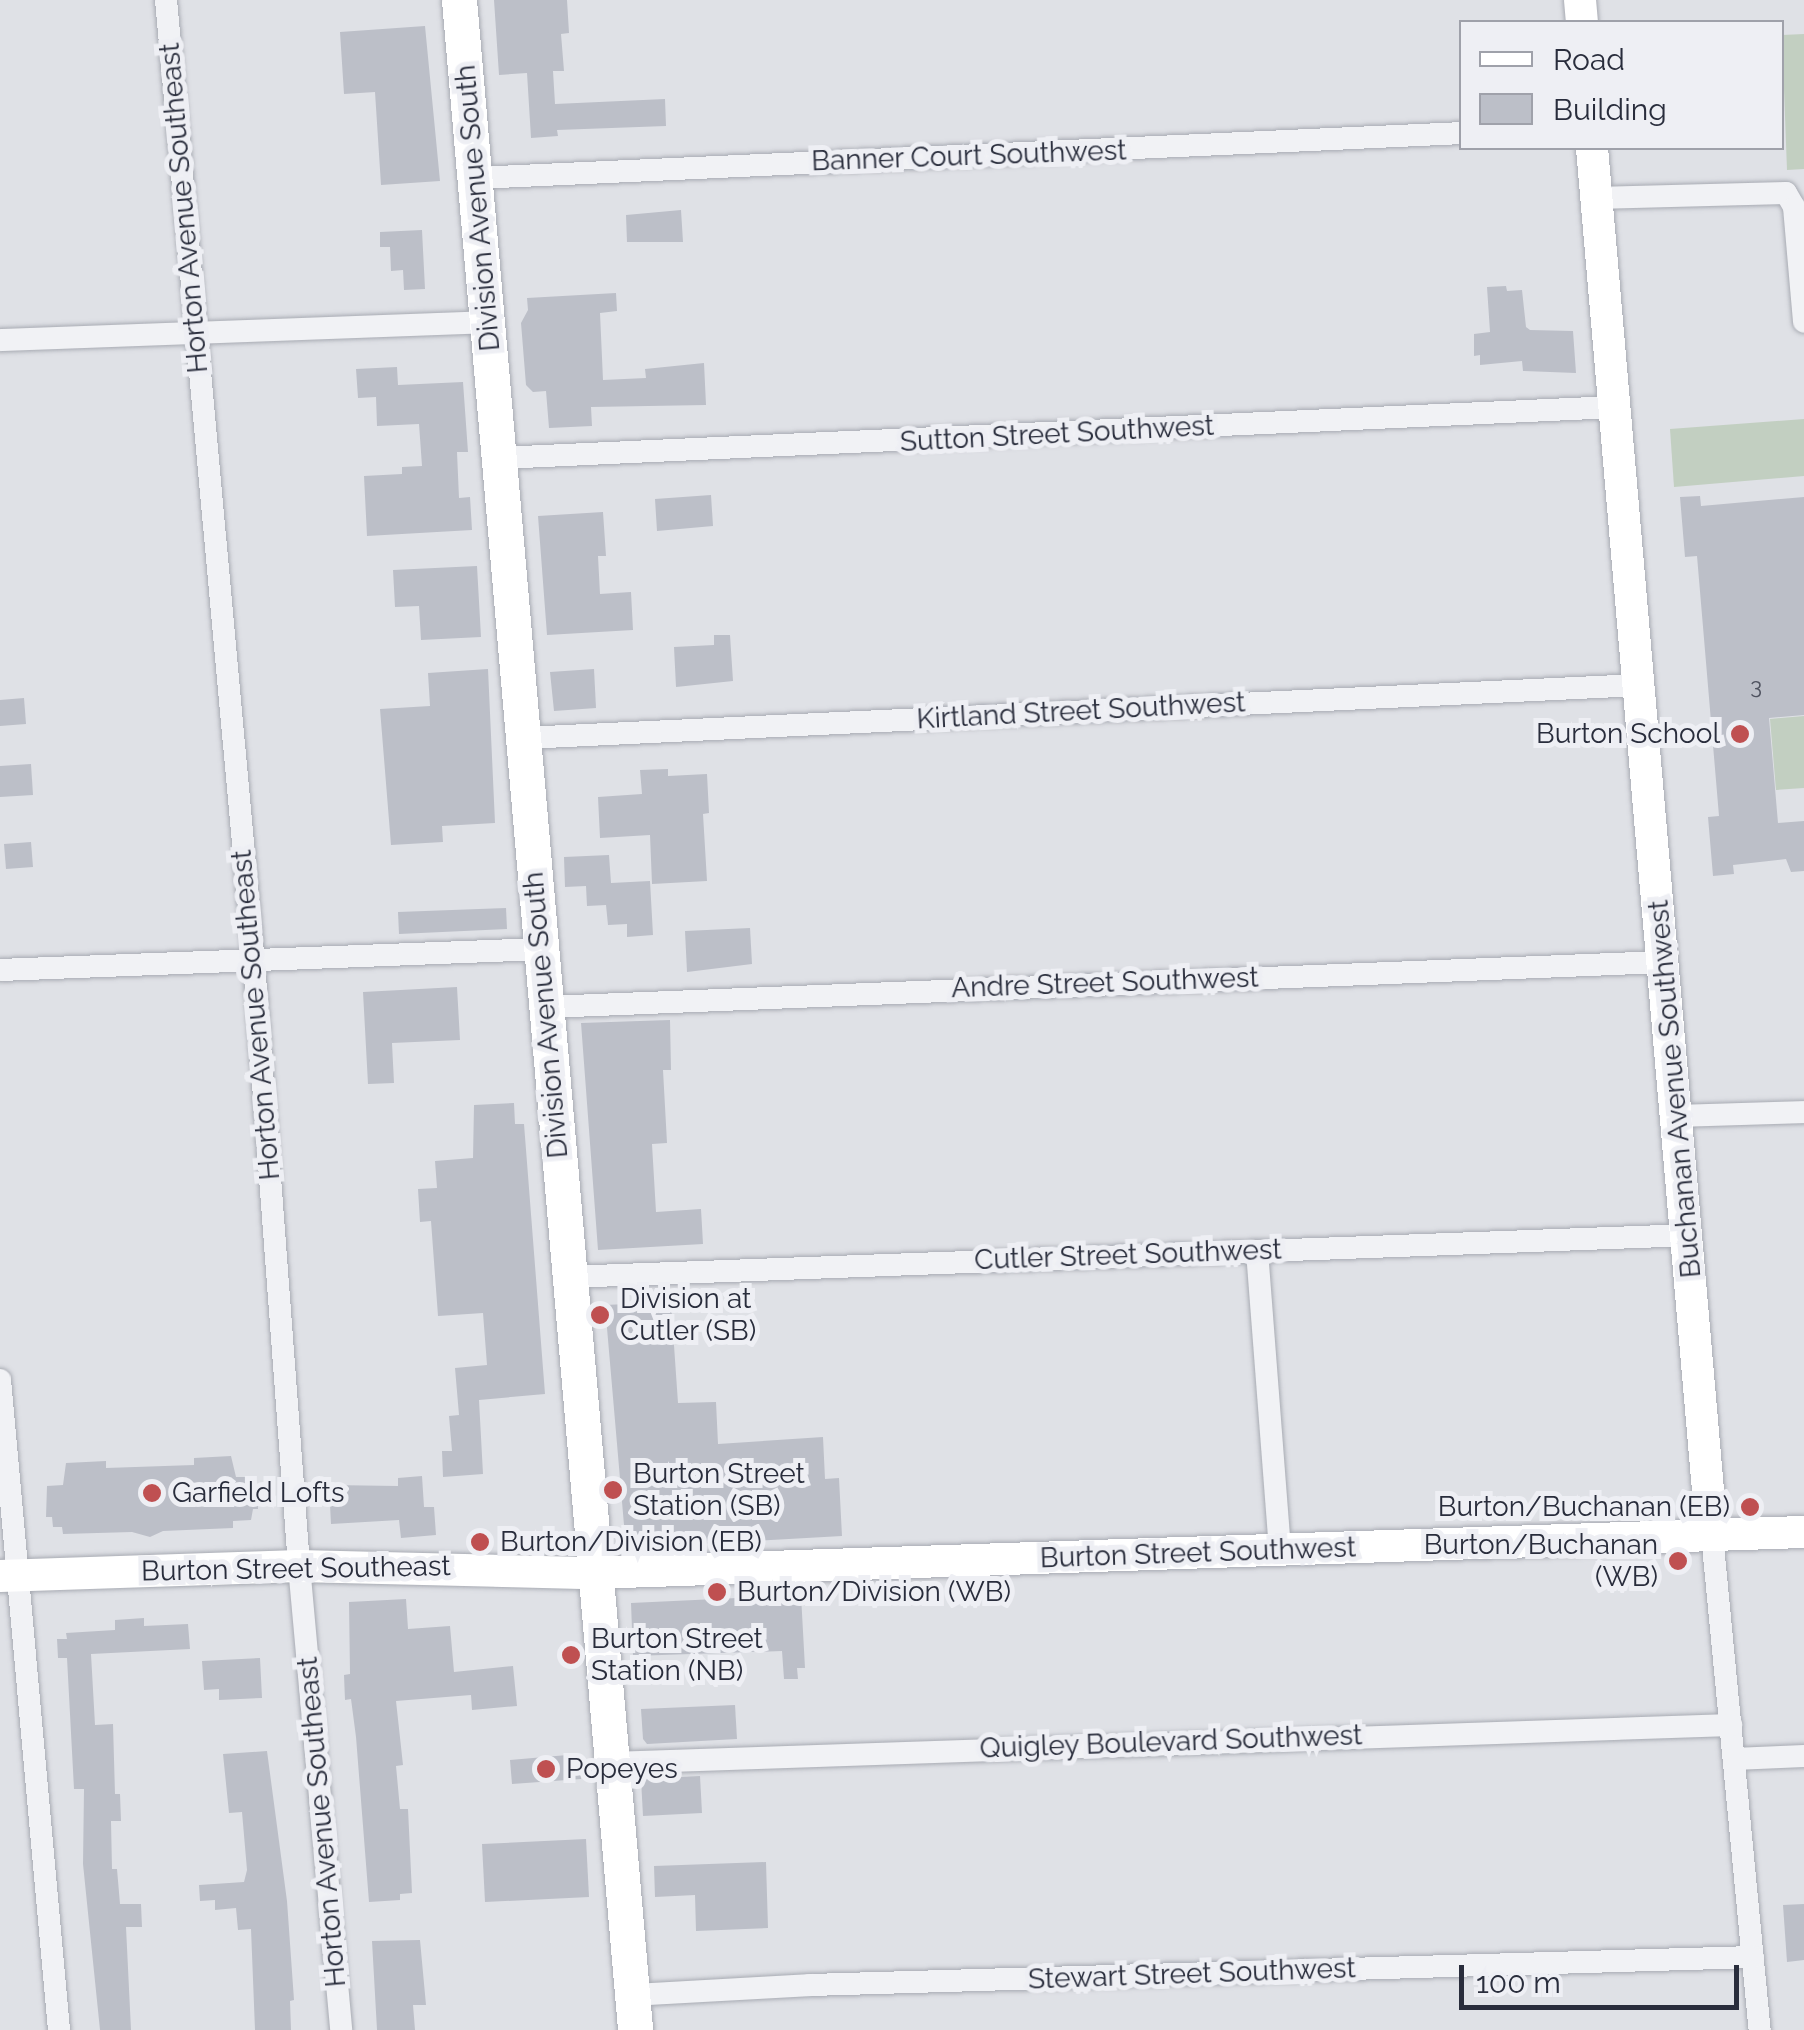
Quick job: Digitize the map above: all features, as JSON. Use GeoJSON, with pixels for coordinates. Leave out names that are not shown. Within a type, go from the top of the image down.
{"type":"FeatureCollection","features":[{"type":"Feature","properties":{"kind":"main road","name":"Division Avenue South"},"geometry":{"type":"LineString","coordinates":[[460,0],[592,1572],[634,2013]]}},
{"type":"Feature","properties":{"kind":"main road","name":"Buchanan Avenue Southwest"},"geometry":{"type":"LineString","coordinates":[[1592,150],[1679,1116],[1712,1535]]}},
{"type":"Feature","properties":{"kind":"main road","name":"Burton Street Southwest"},"geometry":{"type":"LineString","coordinates":[[592,1572],[1804,1532]]}},
{"type":"Feature","properties":{"kind":"main road","name":"Burton Street Southeast"},"geometry":{"type":"LineString","coordinates":[[8,1576],[299,1566],[592,1572]]}},
{"type":"Feature","properties":{"kind":"street","name":"Horton Avenue Southeast"},"geometry":{"type":"LineString","coordinates":[[166,0],[254,963],[299,1566],[342,2030]]}},
{"type":"Feature","properties":{"kind":"street","name":"Banner Court Southwest"},"geometry":{"type":"LineString","coordinates":[[476,178],[1459,134]]}},
{"type":"Feature","properties":{"kind":"street"},"geometry":{"type":"LineString","coordinates":[[1595,198],[1786,193],[1794,207],[1804,322]]}},
{"type":"Feature","properties":{"kind":"street"},"geometry":{"type":"LineString","coordinates":[[0,340],[488,322]]}},
{"type":"Feature","properties":{"kind":"street","name":"Sutton Street Southwest"},"geometry":{"type":"LineString","coordinates":[[500,458],[1614,407]]}},
{"type":"Feature","properties":{"kind":"street","name":"Kirtland Street Southwest"},"geometry":{"type":"LineString","coordinates":[[524,738],[1638,685]]}},
{"type":"Feature","properties":{"kind":"street"},"geometry":{"type":"LineString","coordinates":[[0,970],[541,949]]}},
{"type":"Feature","properties":{"kind":"street","name":"Andre Street Southwest"},"geometry":{"type":"LineString","coordinates":[[547,1008],[1663,962]]}},
{"type":"Feature","properties":{"kind":"street"},"geometry":{"type":"LineString","coordinates":[[1679,1116],[1804,1112]]}},
{"type":"Feature","properties":{"kind":"street","name":"Cutler Street Southwest"},"geometry":{"type":"LineString","coordinates":[[568,1277],[1689,1235]]}},
{"type":"Feature","properties":{"kind":"street"},"geometry":{"type":"LineString","coordinates":[[1257,1251],[1280,1550]]}},
{"type":"Feature","properties":{"kind":"street"},"geometry":{"type":"LineString","coordinates":[[0,1380],[8,1576],[59,2030]]}},
{"type":"Feature","properties":{"kind":"street","name":"Buchanan Avenue Southwest"},"geometry":{"type":"LineString","coordinates":[[1712,1535],[1760,2030]]}},
{"type":"Feature","properties":{"kind":"street","name":"Quigley Boulevard Southwest"},"geometry":{"type":"LineString","coordinates":[[611,1763],[1731,1725]]}},
{"type":"Feature","properties":{"kind":"street"},"geometry":{"type":"LineString","coordinates":[[1734,1758],[1804,1756]]}},
{"type":"Feature","properties":{"kind":"street","name":"Stewart Street Southwest"},"geometry":{"type":"LineString","coordinates":[[634,2013],[810,1985],[1752,1958]]}},
{"type":"Feature","properties":{"kind":"green space"},"geometry":{"type":"Polygon","coordinates":[[[1804,34],[1804,169],[1787,170],[1784,35],[1804,34]]]}},
{"type":"Feature","properties":{"kind":"green space"},"geometry":{"type":"Polygon","coordinates":[[[1804,419],[1804,476],[1674,487],[1670,429],[1804,419]]]}},
{"type":"Feature","properties":{"kind":"green space"},"geometry":{"type":"Polygon","coordinates":[[[1804,716],[1804,788],[1776,790],[1770,719],[1804,716]]]}},
{"type":"Feature","properties":{"kind":"building"},"geometry":{"type":"Polygon","coordinates":[[[494,0],[567,0],[569,33],[561,34],[564,71],[553,71],[555,104],[665,99],[666,126],[557,130],[558,136],[531,138],[527,73],[499,75],[494,0]]]}},
{"type":"Feature","properties":{"kind":"building"},"geometry":{"type":"Polygon","coordinates":[[[425,26],[440,181],[381,185],[375,92],[344,94],[340,32],[425,26]]]}},
{"type":"Feature","properties":{"kind":"building"},"geometry":{"type":"Polygon","coordinates":[[[681,210],[683,242],[627,242],[626,215],[681,210]]]}},
{"type":"Feature","properties":{"kind":"building"},"geometry":{"type":"Polygon","coordinates":[[[422,230],[425,289],[404,290],[403,270],[391,271],[390,247],[380,247],[380,232],[422,230]]]}},
{"type":"Feature","properties":{"kind":"building"},"geometry":{"type":"Polygon","coordinates":[[[1506,286],[1507,291],[1522,290],[1526,327],[1530,330],[1573,331],[1576,373],[1523,371],[1522,361],[1480,365],[1480,355],[1474,356],[1474,334],[1490,332],[1487,287],[1506,286]]]}},
{"type":"Feature","properties":{"kind":"building"},"geometry":{"type":"Polygon","coordinates":[[[616,293],[617,311],[600,313],[603,380],[646,378],[645,369],[704,363],[706,405],[591,407],[592,426],[549,428],[546,391],[533,392],[526,385],[521,323],[528,310],[527,298],[616,293]]]}},
{"type":"Feature","properties":{"kind":"building"},"geometry":{"type":"Polygon","coordinates":[[[397,367],[398,385],[463,382],[468,452],[457,452],[459,498],[470,497],[472,530],[367,536],[364,476],[402,474],[402,467],[422,466],[419,424],[377,426],[376,397],[358,398],[356,369],[397,367]]]}},
{"type":"Feature","properties":{"kind":"building"},"geometry":{"type":"Polygon","coordinates":[[[711,495],[713,526],[657,531],[655,499],[711,495]]]}},
{"type":"Feature","properties":{"kind":"building"},"geometry":{"type":"Polygon","coordinates":[[[1700,496],[1701,506],[1804,497],[1804,715],[1769,718],[1778,823],[1804,821],[1804,871],[1791,872],[1786,859],[1733,865],[1734,874],[1713,876],[1708,817],[1719,816],[1697,556],[1685,557],[1680,497],[1700,496]]]}},
{"type":"Feature","properties":{"kind":"building"},"geometry":{"type":"Polygon","coordinates":[[[603,512],[606,556],[598,556],[600,594],[631,592],[633,630],[547,635],[538,516],[603,512]]]}},
{"type":"Feature","properties":{"kind":"building"},"geometry":{"type":"Polygon","coordinates":[[[477,566],[481,637],[421,640],[419,606],[395,607],[393,570],[477,566]]]}},
{"type":"Feature","properties":{"kind":"building"},"geometry":{"type":"Polygon","coordinates":[[[714,635],[730,635],[733,681],[676,687],[674,647],[714,645],[714,635]]]}},
{"type":"Feature","properties":{"kind":"building"},"geometry":{"type":"Polygon","coordinates":[[[488,669],[495,823],[442,826],[443,842],[391,845],[380,709],[430,706],[428,673],[488,669]]]}},
{"type":"Feature","properties":{"kind":"building"},"geometry":{"type":"Polygon","coordinates":[[[594,669],[596,708],[554,711],[550,672],[594,669]]]}},
{"type":"Feature","properties":{"kind":"building"},"geometry":{"type":"Polygon","coordinates":[[[24,698],[26,724],[0,726],[0,700],[24,698]]]}},
{"type":"Feature","properties":{"kind":"building"},"geometry":{"type":"Polygon","coordinates":[[[31,764],[33,795],[0,797],[0,766],[31,764]]]}},
{"type":"Feature","properties":{"kind":"building"},"geometry":{"type":"Polygon","coordinates":[[[668,769],[668,776],[707,774],[709,813],[703,814],[707,881],[652,884],[650,835],[600,838],[598,797],[642,794],[640,770],[668,769]]]}},
{"type":"Feature","properties":{"kind":"building"},"geometry":{"type":"Polygon","coordinates":[[[31,842],[33,867],[6,869],[4,844],[31,842]]]}},
{"type":"Feature","properties":{"kind":"building"},"geometry":{"type":"Polygon","coordinates":[[[609,855],[611,883],[650,881],[653,935],[627,937],[627,924],[608,925],[606,905],[587,906],[586,886],[565,887],[564,857],[609,855]]]}},
{"type":"Feature","properties":{"kind":"building"},"geometry":{"type":"Polygon","coordinates":[[[506,908],[507,929],[399,934],[398,912],[506,908]]]}},
{"type":"Feature","properties":{"kind":"building"},"geometry":{"type":"Polygon","coordinates":[[[750,928],[752,964],[687,972],[685,931],[750,928]]]}},
{"type":"Feature","properties":{"kind":"building"},"geometry":{"type":"Polygon","coordinates":[[[457,987],[460,1040],[392,1043],[394,1083],[368,1084],[363,992],[457,987]]]}},
{"type":"Feature","properties":{"kind":"building"},"geometry":{"type":"Polygon","coordinates":[[[670,1020],[671,1070],[663,1070],[667,1143],[652,1144],[656,1212],[701,1209],[703,1244],[598,1250],[581,1023],[670,1020]]]}},
{"type":"Feature","properties":{"kind":"building"},"geometry":{"type":"Polygon","coordinates":[[[514,1103],[515,1124],[524,1124],[545,1394],[479,1400],[483,1474],[443,1477],[442,1451],[452,1451],[449,1416],[459,1415],[455,1368],[487,1365],[483,1313],[438,1316],[431,1221],[420,1222],[418,1189],[437,1188],[435,1161],[473,1158],[474,1105],[514,1103]]]}},
{"type":"Feature","properties":{"kind":"building"},"geometry":{"type":"Polygon","coordinates":[[[671,1302],[678,1403],[716,1402],[718,1444],[823,1437],[825,1479],[839,1478],[842,1536],[626,1548],[605,1305],[671,1302]]]}},
{"type":"Feature","properties":{"kind":"building","name":"Garfield Lofts"},"geometry":{"type":"Polygon","coordinates":[[[231,1456],[236,1477],[252,1477],[252,1487],[257,1487],[258,1509],[253,1509],[251,1520],[233,1521],[233,1528],[163,1531],[150,1537],[132,1532],[63,1534],[62,1527],[53,1527],[52,1517],[46,1517],[47,1486],[63,1485],[66,1463],[106,1461],[106,1468],[194,1465],[194,1458],[231,1456]]]}},
{"type":"Feature","properties":{"kind":"building"},"geometry":{"type":"Polygon","coordinates":[[[422,1476],[424,1507],[434,1507],[436,1535],[401,1538],[399,1520],[331,1524],[329,1485],[398,1486],[398,1478],[422,1476]]]}},
{"type":"Feature","properties":{"kind":"building"},"geometry":{"type":"Polygon","coordinates":[[[801,1595],[805,1668],[797,1668],[798,1679],[784,1679],[782,1651],[633,1656],[631,1603],[801,1595]]]}},
{"type":"Feature","properties":{"kind":"building"},"geometry":{"type":"Polygon","coordinates":[[[406,1599],[408,1629],[450,1626],[454,1672],[513,1666],[517,1706],[472,1710],[471,1695],[396,1701],[403,1765],[396,1766],[400,1809],[408,1809],[412,1893],[400,1894],[400,1900],[369,1902],[356,1737],[351,1699],[345,1700],[344,1675],[350,1674],[349,1602],[406,1599]]]}},
{"type":"Feature","properties":{"kind":"building"},"geometry":{"type":"Polygon","coordinates":[[[144,1618],[144,1626],[188,1624],[190,1649],[91,1654],[95,1725],[113,1724],[115,1794],[120,1794],[121,1821],[111,1821],[112,1869],[117,1869],[120,1904],[141,1904],[142,1927],[126,1927],[131,2030],[100,2030],[83,1864],[84,1789],[74,1789],[67,1658],[58,1658],[57,1639],[67,1639],[66,1633],[115,1630],[115,1620],[144,1618]]]}},
{"type":"Feature","properties":{"kind":"building"},"geometry":{"type":"Polygon","coordinates":[[[260,1658],[262,1698],[219,1700],[219,1689],[204,1690],[202,1661],[260,1658]]]}},
{"type":"Feature","properties":{"kind":"building"},"geometry":{"type":"Polygon","coordinates":[[[735,1705],[737,1739],[647,1744],[643,1739],[641,1709],[735,1705]]]}},
{"type":"Feature","properties":{"kind":"building"},"geometry":{"type":"Polygon","coordinates":[[[267,1751],[287,1901],[294,2000],[290,2001],[291,2030],[255,2030],[251,1929],[238,1930],[236,1908],[215,1910],[215,1900],[200,1901],[199,1885],[244,1882],[247,1870],[242,1812],[229,1813],[223,1754],[267,1751]]]}},
{"type":"Feature","properties":{"kind":"building","name":"Popeyes"},"geometry":{"type":"Polygon","coordinates":[[[579,1754],[581,1779],[512,1784],[510,1760],[579,1754]]]}},
{"type":"Feature","properties":{"kind":"building"},"geometry":{"type":"Polygon","coordinates":[[[700,1776],[702,1813],[643,1816],[641,1779],[700,1776]]]}},
{"type":"Feature","properties":{"kind":"building"},"geometry":{"type":"Polygon","coordinates":[[[586,1839],[589,1897],[485,1902],[482,1844],[586,1839]]]}},
{"type":"Feature","properties":{"kind":"building"},"geometry":{"type":"Polygon","coordinates":[[[766,1862],[768,1928],[696,1931],[695,1895],[655,1897],[654,1866],[766,1862]]]}},
{"type":"Feature","properties":{"kind":"building"},"geometry":{"type":"Polygon","coordinates":[[[1804,1904],[1804,1960],[1787,1962],[1783,1905],[1804,1904]]]}},
{"type":"Feature","properties":{"kind":"building"},"geometry":{"type":"Polygon","coordinates":[[[420,1940],[426,2005],[413,2005],[415,2030],[377,2030],[372,1941],[420,1940]]]}},
{"type":"Feature","properties":{"kind":"place","name":"Burton School"},"geometry":{"type":"Point","coordinates":[1740,734]}},
{"type":"Feature","properties":{"kind":"place","name":"Division at Cutler (SB)"},"geometry":{"type":"Point","coordinates":[600,1315]}},
{"type":"Feature","properties":{"kind":"place","name":"Burton Street Station (SB)"},"geometry":{"type":"Point","coordinates":[613,1490]}},
{"type":"Feature","properties":{"kind":"place","name":"Garfield Lofts"},"geometry":{"type":"Point","coordinates":[152,1493]}},
{"type":"Feature","properties":{"kind":"place","name":"Burton/Buchanan (EB)"},"geometry":{"type":"Point","coordinates":[1750,1507]}},
{"type":"Feature","properties":{"kind":"place","name":"Burton/Division (EB)"},"geometry":{"type":"Point","coordinates":[480,1542]}},
{"type":"Feature","properties":{"kind":"place","name":"Burton/Buchanan (WB)"},"geometry":{"type":"Point","coordinates":[1678,1561]}},
{"type":"Feature","properties":{"kind":"place","name":"Burton/Division (WB)"},"geometry":{"type":"Point","coordinates":[717,1592]}},
{"type":"Feature","properties":{"kind":"place","name":"Burton Street Station (NB)"},"geometry":{"type":"Point","coordinates":[571,1655]}},
{"type":"Feature","properties":{"kind":"place","name":"Popeyes"},"geometry":{"type":"Point","coordinates":[546,1769]}}]}
